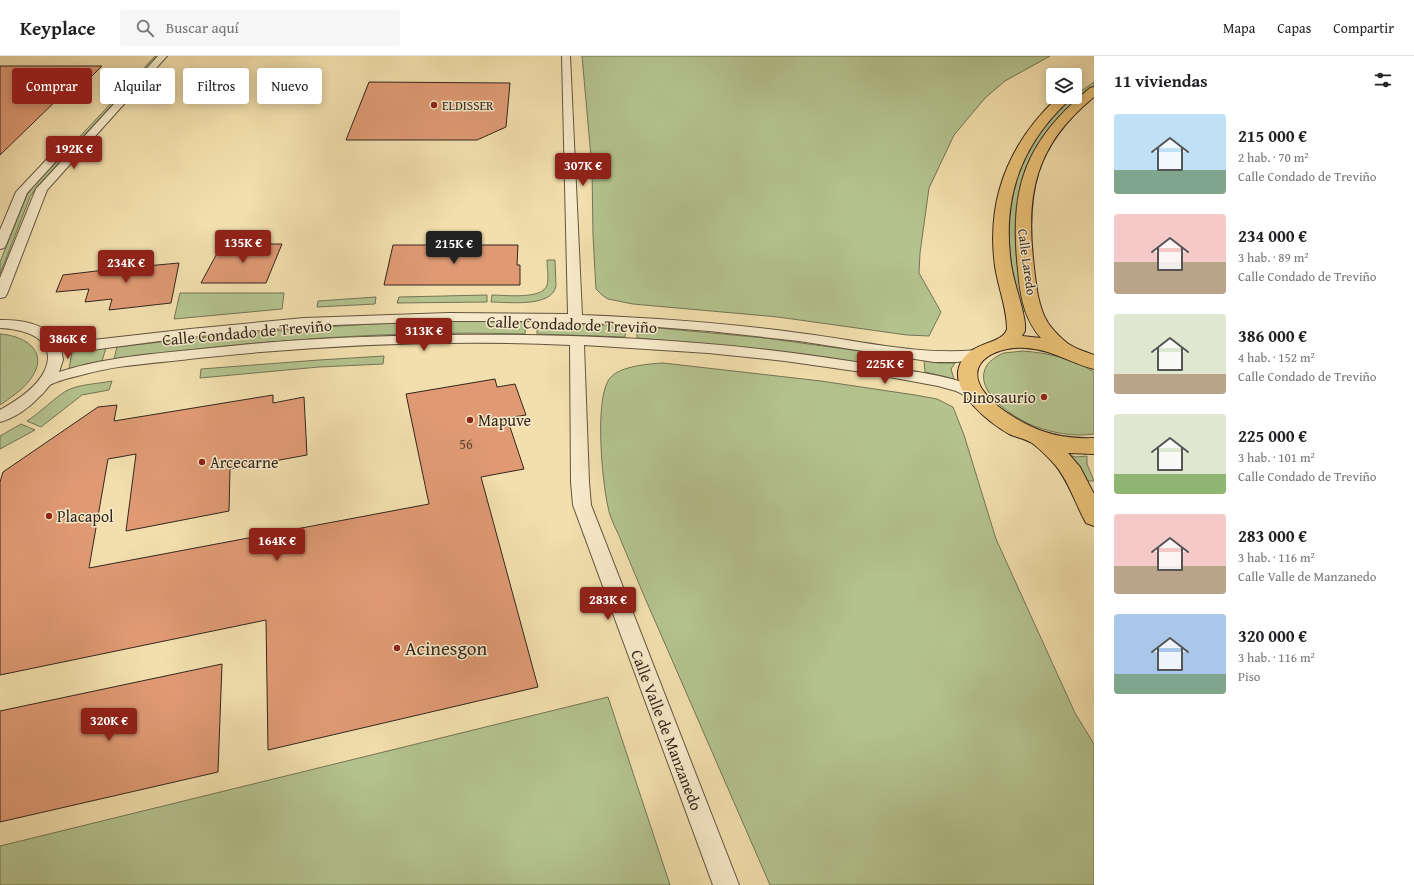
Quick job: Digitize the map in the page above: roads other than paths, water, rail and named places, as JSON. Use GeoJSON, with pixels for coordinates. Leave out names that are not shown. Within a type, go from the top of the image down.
{"type":"FeatureCollection","features":[{"type":"Feature","properties":{"kind":"main road","name":"Calle Laredo"},"geometry":{"type":"LineString","coordinates":[[1064,350],[1043,329],[1036,316],[1027,278],[1022,240],[1022,214],[1031,172],[1044,142],[1067,114],[1094,91]]}},
{"type":"Feature","properties":{"kind":"main road","name":"Calle Laredo"},"geometry":{"type":"LineString","coordinates":[[1006,344],[1012,337],[1016,327],[1005,276],[1001,237],[1002,214],[1007,186],[1020,150],[1034,129],[1058,104]]}},
{"type":"Feature","properties":{"kind":"main road"},"geometry":{"type":"LineString","coordinates":[[1094,363],[1064,350],[1033,344],[1006,344],[989,348],[977,355],[970,363],[968,372],[970,383],[975,395],[1000,419],[1018,429],[1038,437],[1072,445],[1094,446]]}},
{"type":"Feature","properties":{"kind":"main road"},"geometry":{"type":"LineString","coordinates":[[1038,437],[1064,461],[1072,473],[1094,517]]}},
{"type":"Feature","properties":{"kind":"street"},"geometry":{"type":"LineString","coordinates":[[139,68],[150,56]]}},
{"type":"Feature","properties":{"kind":"street"},"geometry":{"type":"LineString","coordinates":[[0,294],[42,189],[163,56]]}},
{"type":"Feature","properties":{"kind":"street"},"geometry":{"type":"LineString","coordinates":[[566,56],[575,319]]}},
{"type":"Feature","properties":{"kind":"street"},"geometry":{"type":"LineString","coordinates":[[0,245],[22,192],[60,152]]}},
{"type":"Feature","properties":{"kind":"street"},"geometry":{"type":"LineString","coordinates":[[0,310],[3,324],[26,327],[42,333],[52,343],[56,354],[54,367],[46,381],[30,398],[0,417]]}},
{"type":"Feature","properties":{"kind":"street","name":"Calle Condado de Treviño"},"geometry":{"type":"LineString","coordinates":[[52,343],[84,346],[234,328],[304,322],[477,317],[575,319],[667,324],[770,333],[934,356],[957,357],[977,355]]}},
{"type":"Feature","properties":{"kind":"street","name":"Calle Condado de Treviño"},"geometry":{"type":"LineString","coordinates":[[46,381],[100,366],[261,347],[447,338],[577,340],[703,348],[802,359],[938,381],[961,388],[975,395]]}},
{"type":"Feature","properties":{"kind":"street","name":"Calle Valle de Manzanedo"},"geometry":{"type":"LineString","coordinates":[[577,340],[580,482],[582,505],[726,885]]}},
{"type":"Feature","properties":{"kind":"place","name":"ELDISSER"},"geometry":{"type":"Point","coordinates":[434,105]}},
{"type":"Feature","properties":{"kind":"place","name":"Dinosaurio"},"geometry":{"type":"Point","coordinates":[1044,397]}},
{"type":"Feature","properties":{"kind":"place","name":"Mapuve"},"geometry":{"type":"Point","coordinates":[470,420]}},
{"type":"Feature","properties":{"kind":"place","name":"Arcecarne"},"geometry":{"type":"Point","coordinates":[202,462]}},
{"type":"Feature","properties":{"kind":"place","name":"Placapol"},"geometry":{"type":"Point","coordinates":[49,516]}},
{"type":"Feature","properties":{"kind":"place","name":"Acinesgon"},"geometry":{"type":"Point","coordinates":[397,648]}}]}
